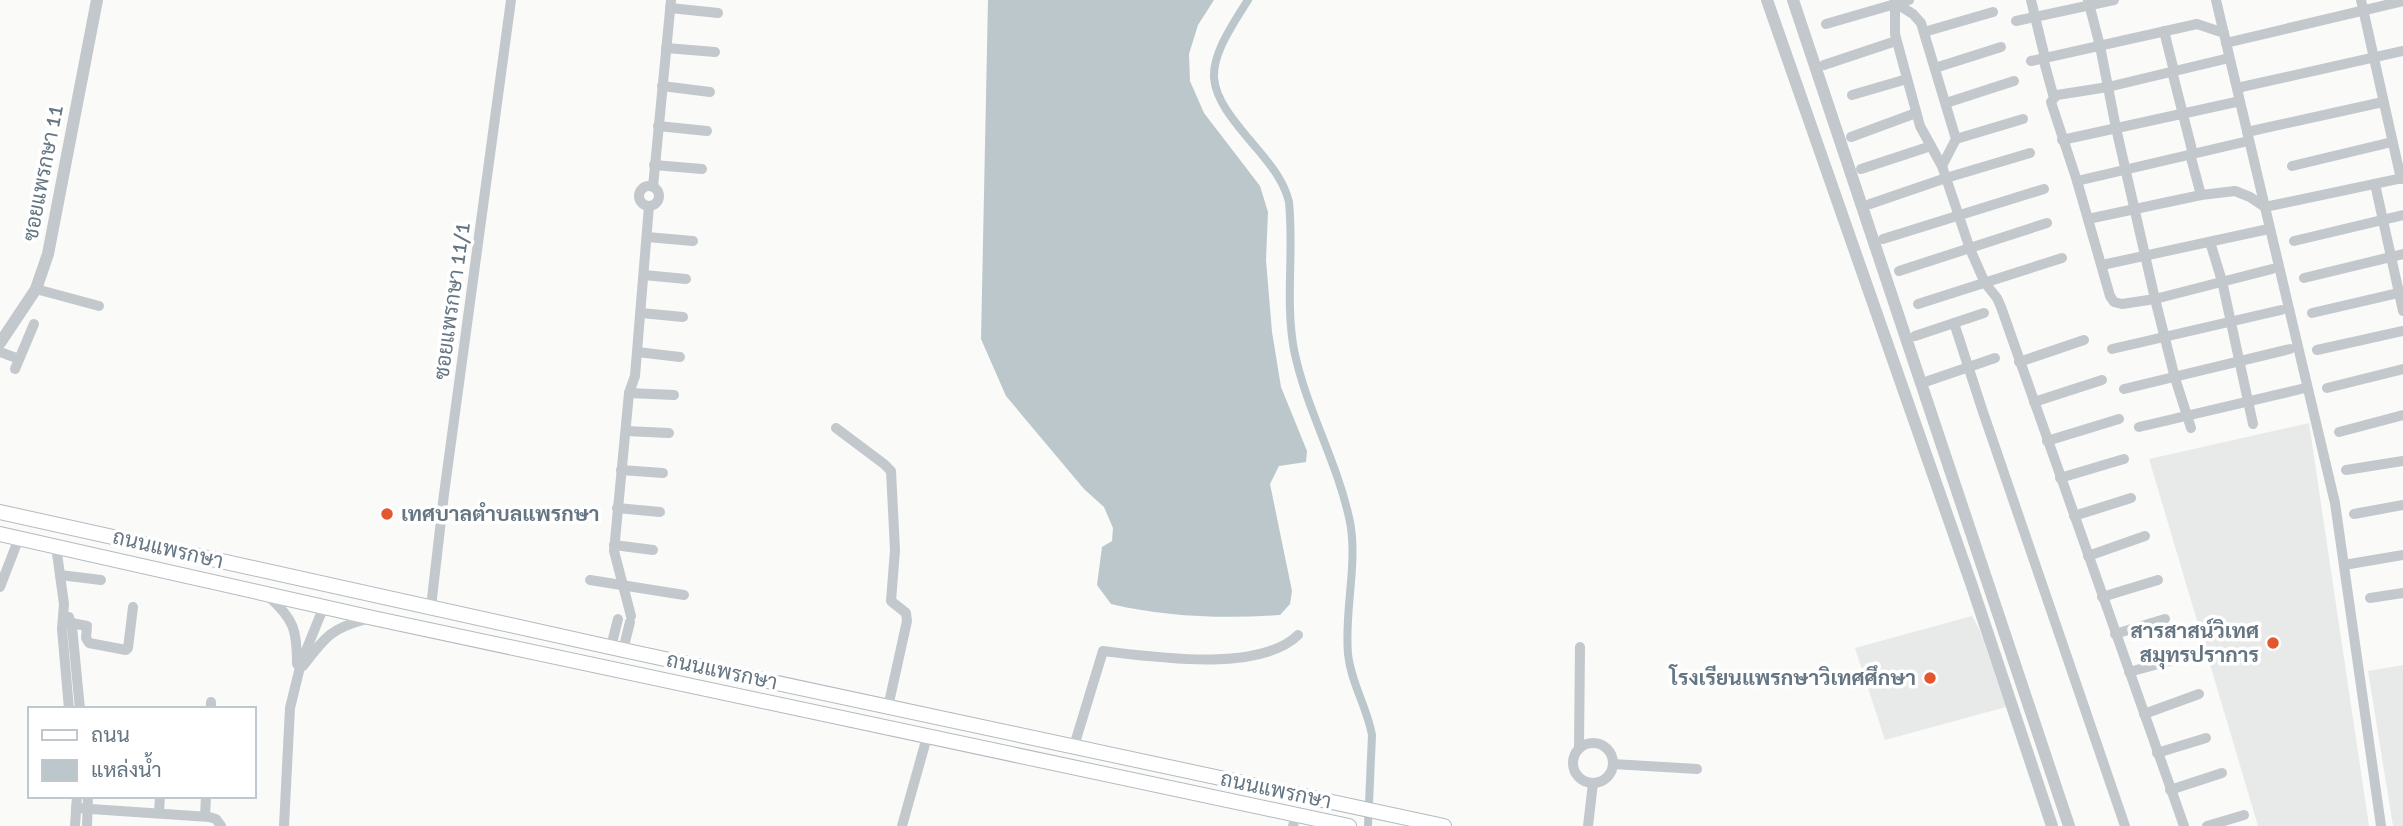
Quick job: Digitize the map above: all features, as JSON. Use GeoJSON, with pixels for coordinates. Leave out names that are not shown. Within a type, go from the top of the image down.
{"type":"FeatureCollection","features":[{"type":"Feature","properties":{"kind":"main road","name":"ถนนแพรกษา"},"geometry":{"type":"LineString","coordinates":[[0,512],[617,649],[1444,826]]}},
{"type":"Feature","properties":{"kind":"main road","name":"ถนนแพรกษา"},"geometry":{"type":"LineString","coordinates":[[0,534],[1295,820],[1349,826]]}},
{"type":"Feature","properties":{"kind":"main road"},"geometry":{"type":"LineString","coordinates":[[786,707],[790,686]]}},
{"type":"Feature","properties":{"kind":"street","name":"ซอยแพรกษา 11"},"geometry":{"type":"LineString","coordinates":[[0,343],[36,289],[48,254],[97,0]]}},
{"type":"Feature","properties":{"kind":"street","name":"ซอยแพรกษา 11/1"},"geometry":{"type":"LineString","coordinates":[[431,607],[511,0]]}},
{"type":"Feature","properties":{"kind":"street"},"geometry":{"type":"LineString","coordinates":[[1767,0],[1971,583],[2052,826]]}},
{"type":"Feature","properties":{"kind":"street"},"geometry":{"type":"LineString","coordinates":[[1793,0],[2069,826]]}},
{"type":"Feature","properties":{"kind":"street"},"geometry":{"type":"LineString","coordinates":[[1826,24],[1909,0]]}},
{"type":"Feature","properties":{"kind":"street"},"geometry":{"type":"LineString","coordinates":[[2031,0],[2054,98]]}},
{"type":"Feature","properties":{"kind":"street"},"geometry":{"type":"LineString","coordinates":[[2016,21],[2088,3],[2114,0]]}},
{"type":"Feature","properties":{"kind":"street"},"geometry":{"type":"LineString","coordinates":[[2216,0],[2246,137],[2335,503],[2381,826]]}},
{"type":"Feature","properties":{"kind":"street"},"geometry":{"type":"LineString","coordinates":[[2031,61],[2197,24],[2225,38],[2362,5],[2403,1]]}},
{"type":"Feature","properties":{"kind":"street"},"geometry":{"type":"LineString","coordinates":[[1896,2],[1918,19],[1946,103],[1956,139],[1942,166]]}},
{"type":"Feature","properties":{"kind":"street"},"geometry":{"type":"LineString","coordinates":[[1896,2],[1896,41],[1916,113],[1942,166],[1970,249],[1985,283],[1997,298],[2184,826]]}},
{"type":"Feature","properties":{"kind":"street"},"geometry":{"type":"LineString","coordinates":[[2088,3],[2100,46],[2155,299],[2191,428]]}},
{"type":"Feature","properties":{"kind":"street"},"geometry":{"type":"LineString","coordinates":[[617,649],[626,615],[624,586],[614,545],[629,393],[635,376],[649,206],[640,201],[639,196],[645,187],[653,187],[671,4],[718,13]]}},
{"type":"Feature","properties":{"kind":"street"},"geometry":{"type":"LineString","coordinates":[[2088,219],[2201,195],[2235,191],[2265,207],[2402,178],[2362,5]]}},
{"type":"Feature","properties":{"kind":"street"},"geometry":{"type":"LineString","coordinates":[[1924,32],[1993,12]]}},
{"type":"Feature","properties":{"kind":"street"},"geometry":{"type":"LineString","coordinates":[[2164,31],[2201,195]]}},
{"type":"Feature","properties":{"kind":"street"},"geometry":{"type":"LineString","coordinates":[[1824,65],[1896,41]]}},
{"type":"Feature","properties":{"kind":"street"},"geometry":{"type":"LineString","coordinates":[[1935,68],[2001,47]]}},
{"type":"Feature","properties":{"kind":"street"},"geometry":{"type":"LineString","coordinates":[[666,48],[715,52]]}},
{"type":"Feature","properties":{"kind":"street"},"geometry":{"type":"LineString","coordinates":[[2236,88],[2403,51]]}},
{"type":"Feature","properties":{"kind":"street"},"geometry":{"type":"LineString","coordinates":[[2225,59],[2057,95],[2051,102],[2114,302],[2122,304],[2155,299],[2272,269]]}},
{"type":"Feature","properties":{"kind":"street"},"geometry":{"type":"LineString","coordinates":[[1852,95],[1906,79]]}},
{"type":"Feature","properties":{"kind":"street"},"geometry":{"type":"LineString","coordinates":[[1946,103],[2014,81]]}},
{"type":"Feature","properties":{"kind":"street"},"geometry":{"type":"LineString","coordinates":[[662,86],[710,92]]}},
{"type":"Feature","properties":{"kind":"street"},"geometry":{"type":"LineString","coordinates":[[2062,140],[2236,102]]}},
{"type":"Feature","properties":{"kind":"street"},"geometry":{"type":"LineString","coordinates":[[2077,181],[2192,154],[2246,137],[2383,102]]}},
{"type":"Feature","properties":{"kind":"street"},"geometry":{"type":"LineString","coordinates":[[1851,137],[1916,113]]}},
{"type":"Feature","properties":{"kind":"street"},"geometry":{"type":"LineString","coordinates":[[1956,139],[2023,119]]}},
{"type":"Feature","properties":{"kind":"street"},"geometry":{"type":"LineString","coordinates":[[658,126],[707,131]]}},
{"type":"Feature","properties":{"kind":"street"},"geometry":{"type":"LineString","coordinates":[[2292,166],[2396,145]]}},
{"type":"Feature","properties":{"kind":"street"},"geometry":{"type":"LineString","coordinates":[[1861,169],[1931,146]]}},
{"type":"Feature","properties":{"kind":"street"},"geometry":{"type":"LineString","coordinates":[[1870,204],[2030,153]]}},
{"type":"Feature","properties":{"kind":"street"},"geometry":{"type":"LineString","coordinates":[[654,165],[702,169]]}},
{"type":"Feature","properties":{"kind":"street"},"geometry":{"type":"LineString","coordinates":[[2375,184],[2403,311]]}},
{"type":"Feature","properties":{"kind":"street"},"geometry":{"type":"LineString","coordinates":[[1883,239],[2044,189]]}},
{"type":"Feature","properties":{"kind":"street"},"geometry":{"type":"LineString","coordinates":[[2294,241],[2403,215]]}},
{"type":"Feature","properties":{"kind":"street"},"geometry":{"type":"LineString","coordinates":[[1899,271],[2047,223]]}},
{"type":"Feature","properties":{"kind":"street"},"geometry":{"type":"LineString","coordinates":[[2102,265],[2264,230]]}},
{"type":"Feature","properties":{"kind":"street"},"geometry":{"type":"LineString","coordinates":[[647,237],[693,241]]}},
{"type":"Feature","properties":{"kind":"street"},"geometry":{"type":"LineString","coordinates":[[2210,242],[2222,281],[2253,424]]}},
{"type":"Feature","properties":{"kind":"street"},"geometry":{"type":"LineString","coordinates":[[2304,278],[2403,254]]}},
{"type":"Feature","properties":{"kind":"street"},"geometry":{"type":"LineString","coordinates":[[1918,304],[2062,258]]}},
{"type":"Feature","properties":{"kind":"street"},"geometry":{"type":"LineString","coordinates":[[644,275],[686,279]]}},
{"type":"Feature","properties":{"kind":"street"},"geometry":{"type":"LineString","coordinates":[[36,289],[99,306]]}},
{"type":"Feature","properties":{"kind":"street"},"geometry":{"type":"LineString","coordinates":[[2312,313],[2401,293]]}},
{"type":"Feature","properties":{"kind":"street"},"geometry":{"type":"LineString","coordinates":[[2112,349],[2281,310]]}},
{"type":"Feature","properties":{"kind":"street"},"geometry":{"type":"LineString","coordinates":[[640,313],[682,317]]}},
{"type":"Feature","properties":{"kind":"street"},"geometry":{"type":"LineString","coordinates":[[1916,336],[1984,313]]}},
{"type":"Feature","properties":{"kind":"street"},"geometry":{"type":"LineString","coordinates":[[1954,323],[2125,826]]}},
{"type":"Feature","properties":{"kind":"street"},"geometry":{"type":"LineString","coordinates":[[0,352],[17,364],[34,324]]}},
{"type":"Feature","properties":{"kind":"street"},"geometry":{"type":"LineString","coordinates":[[2317,350],[2403,331]]}},
{"type":"Feature","properties":{"kind":"street"},"geometry":{"type":"LineString","coordinates":[[2019,362],[2084,340]]}},
{"type":"Feature","properties":{"kind":"street"},"geometry":{"type":"LineString","coordinates":[[2124,389],[2290,349]]}},
{"type":"Feature","properties":{"kind":"street"},"geometry":{"type":"LineString","coordinates":[[637,352],[680,357]]}},
{"type":"Feature","properties":{"kind":"street"},"geometry":{"type":"LineString","coordinates":[[1928,381],[1995,358]]}},
{"type":"Feature","properties":{"kind":"street"},"geometry":{"type":"LineString","coordinates":[[2327,388],[2403,369]]}},
{"type":"Feature","properties":{"kind":"street"},"geometry":{"type":"LineString","coordinates":[[2034,402],[2102,380]]}},
{"type":"Feature","properties":{"kind":"street"},"geometry":{"type":"LineString","coordinates":[[2139,427],[2301,389]]}},
{"type":"Feature","properties":{"kind":"street"},"geometry":{"type":"LineString","coordinates":[[629,393],[674,395]]}},
{"type":"Feature","properties":{"kind":"street"},"geometry":{"type":"LineString","coordinates":[[2339,432],[2403,415]]}},
{"type":"Feature","properties":{"kind":"street"},"geometry":{"type":"LineString","coordinates":[[2047,441],[2119,419]]}},
{"type":"Feature","properties":{"kind":"street"},"geometry":{"type":"LineString","coordinates":[[835,428],[891,471],[895,550],[891,601],[906,613],[907,621],[888,707]]}},
{"type":"Feature","properties":{"kind":"street"},"geometry":{"type":"LineString","coordinates":[[626,431],[669,433]]}},
{"type":"Feature","properties":{"kind":"street"},"geometry":{"type":"LineString","coordinates":[[2060,478],[2124,459]]}},
{"type":"Feature","properties":{"kind":"street"},"geometry":{"type":"LineString","coordinates":[[2346,470],[2403,461]]}},
{"type":"Feature","properties":{"kind":"street"},"geometry":{"type":"LineString","coordinates":[[621,470],[663,473]]}},
{"type":"Feature","properties":{"kind":"street"},"geometry":{"type":"LineString","coordinates":[[2074,516],[2131,498]]}},
{"type":"Feature","properties":{"kind":"street"},"geometry":{"type":"LineString","coordinates":[[2354,514],[2403,505]]}},
{"type":"Feature","properties":{"kind":"street"},"geometry":{"type":"LineString","coordinates":[[617,508],[660,512]]}},
{"type":"Feature","properties":{"kind":"street"},"geometry":{"type":"LineString","coordinates":[[2088,556],[2146,536]]}},
{"type":"Feature","properties":{"kind":"street"},"geometry":{"type":"LineString","coordinates":[[0,587],[19,538]]}},
{"type":"Feature","properties":{"kind":"street"},"geometry":{"type":"LineString","coordinates":[[614,545],[653,550]]}},
{"type":"Feature","properties":{"kind":"street"},"geometry":{"type":"LineString","coordinates":[[56,546],[64,604],[71,623],[80,707]]}},
{"type":"Feature","properties":{"kind":"street"},"geometry":{"type":"LineString","coordinates":[[2344,565],[2403,555]]}},
{"type":"Feature","properties":{"kind":"street"},"geometry":{"type":"LineString","coordinates":[[60,575],[101,580]]}},
{"type":"Feature","properties":{"kind":"street"},"geometry":{"type":"LineString","coordinates":[[590,580],[684,595]]}},
{"type":"Feature","properties":{"kind":"street"},"geometry":{"type":"LineString","coordinates":[[2102,597],[2158,580]]}},
{"type":"Feature","properties":{"kind":"street"},"geometry":{"type":"LineString","coordinates":[[265,593],[285,611],[295,627],[297,675]]}},
{"type":"Feature","properties":{"kind":"street"},"geometry":{"type":"LineString","coordinates":[[2370,598],[2403,593]]}},
{"type":"Feature","properties":{"kind":"street"},"geometry":{"type":"LineString","coordinates":[[64,604],[62,629],[69,707]]}},
{"type":"Feature","properties":{"kind":"street"},"geometry":{"type":"LineString","coordinates":[[284,826],[290,708],[297,675],[324,606]]}},
{"type":"Feature","properties":{"kind":"street"},"geometry":{"type":"LineString","coordinates":[[71,623],[87,626],[86,638],[89,643],[126,650],[133,607]]}},
{"type":"Feature","properties":{"kind":"street"},"geometry":{"type":"LineString","coordinates":[[297,675],[325,637],[346,625],[373,618]]}},
{"type":"Feature","properties":{"kind":"street"},"geometry":{"type":"LineString","coordinates":[[2115,634],[2165,619]]}},
{"type":"Feature","properties":{"kind":"street"},"geometry":{"type":"LineString","coordinates":[[1074,746],[1103,651],[1201,660],[1232,659],[1286,646],[1298,635]]}},
{"type":"Feature","properties":{"kind":"street"},"geometry":{"type":"LineString","coordinates":[[1579,748],[1580,648]]}},
{"type":"Feature","properties":{"kind":"street"},"geometry":{"type":"LineString","coordinates":[[2129,672],[2183,657]]}},
{"type":"Feature","properties":{"kind":"street"},"geometry":{"type":"LineString","coordinates":[[2144,714],[2199,694]]}},
{"type":"Feature","properties":{"kind":"street"},"geometry":{"type":"LineString","coordinates":[[902,826],[928,737]]}},
{"type":"Feature","properties":{"kind":"street"},"geometry":{"type":"LineString","coordinates":[[2157,753],[2207,738]]}},
{"type":"Feature","properties":{"kind":"street"},"geometry":{"type":"LineString","coordinates":[[1588,743],[1601,744],[1611,753],[1613,764],[1607,777],[1593,783],[1582,780],[1574,769],[1574,756],[1579,748],[1588,743]]}},
{"type":"Feature","properties":{"kind":"street"},"geometry":{"type":"LineString","coordinates":[[1613,764],[1697,769]]}},
{"type":"Feature","properties":{"kind":"street"},"geometry":{"type":"LineString","coordinates":[[2170,790],[2221,773]]}},
{"type":"Feature","properties":{"kind":"street"},"geometry":{"type":"LineString","coordinates":[[1588,826],[1593,783]]}},
{"type":"Feature","properties":{"kind":"street"},"geometry":{"type":"LineString","coordinates":[[75,826],[77,798]]}},
{"type":"Feature","properties":{"kind":"street"},"geometry":{"type":"LineString","coordinates":[[87,826],[89,798]]}},
{"type":"Feature","properties":{"kind":"street"},"geometry":{"type":"LineString","coordinates":[[159,812],[160,798]]}},
{"type":"Feature","properties":{"kind":"street"},"geometry":{"type":"LineString","coordinates":[[205,816],[206,798]]}},
{"type":"Feature","properties":{"kind":"street"},"geometry":{"type":"LineString","coordinates":[[76,808],[205,816],[216,819],[221,826]]}},
{"type":"Feature","properties":{"kind":"street"},"geometry":{"type":"LineString","coordinates":[[2207,826],[2244,815]]}},
{"type":"Feature","properties":{"kind":"shaded area","name":"สารสาสน์วิเทศ สมุทรปราการ"},"geometry":{"type":"Polygon","coordinates":[[[2309,423],[2369,826],[2258,826],[2149,459],[2309,423]]]}},
{"type":"Feature","properties":{"kind":"shaded area","name":"โรงเรียนแพรกษาวิเทศศึกษา"},"geometry":{"type":"Polygon","coordinates":[[[1972,616],[1980,631],[2006,707],[1885,740],[1855,648],[1972,616]]]}},
{"type":"Feature","properties":{"kind":"shaded area"},"geometry":{"type":"Polygon","coordinates":[[[2403,665],[2403,826],[2393,826],[2368,671],[2403,665]]]}},
{"type":"Feature","properties":{"kind":"water"},"geometry":{"type":"Polygon","coordinates":[[[988,0],[1214,0],[1198,25],[1189,54],[1190,81],[1204,113],[1260,186],[1268,212],[1266,260],[1272,332],[1281,387],[1307,451],[1306,462],[1279,466],[1270,484],[1292,591],[1290,604],[1280,615],[1195,616],[1152,612],[1111,604],[1097,585],[1102,547],[1112,541],[1113,528],[1104,507],[1084,489],[1006,396],[981,339],[988,0]]]}},
{"type":"Feature","properties":{"kind":"waterway"},"geometry":{"type":"LineString","coordinates":[[1248,0],[1221,46],[1215,63],[1214,78],[1226,110],[1273,169],[1289,202],[1290,314],[1294,350],[1350,522],[1352,571],[1347,638],[1352,675],[1372,735],[1368,826]]}},
{"type":"Feature","properties":{"kind":"place","name":"เทศบาลตำบลแพรกษา"},"geometry":{"type":"Point","coordinates":[387,514]}},
{"type":"Feature","properties":{"kind":"place","name":"สารสาสน์วิเทศ สมุทรปราการ"},"geometry":{"type":"Point","coordinates":[2273,643]}},
{"type":"Feature","properties":{"kind":"place","name":"โรงเรียนแพรกษาวิเทศศึกษา"},"geometry":{"type":"Point","coordinates":[1930,678]}}]}
